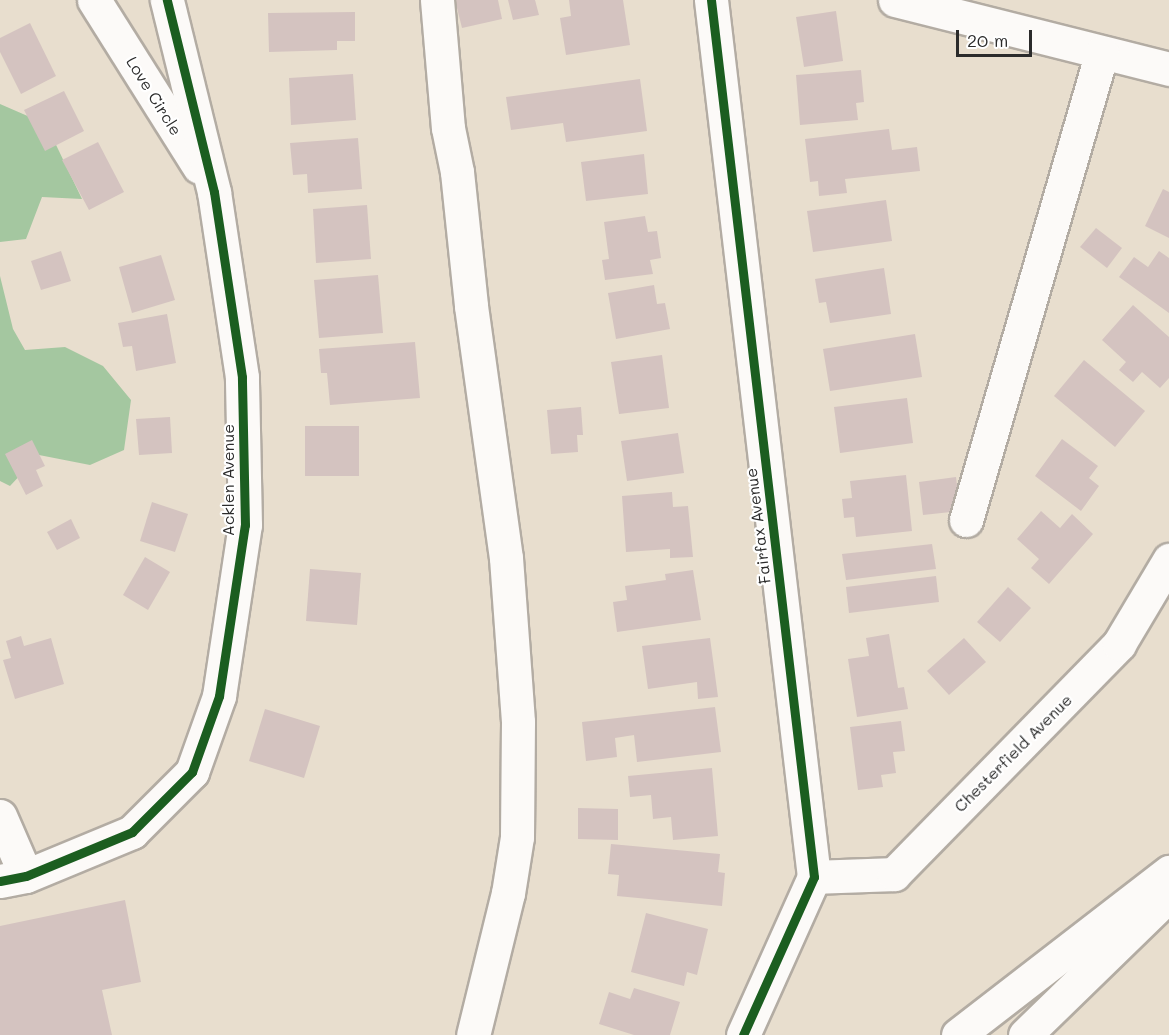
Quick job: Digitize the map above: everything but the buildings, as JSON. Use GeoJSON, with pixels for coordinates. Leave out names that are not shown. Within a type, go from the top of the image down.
{"type":"FeatureCollection","features":[{"type":"Feature","properties":{"kind":"main road","name":"Love Circle"},"geometry":{"type":"LineString","coordinates":[[94,0],[214,192]]}},
{"type":"Feature","properties":{"kind":"main road","name":"Acklen Avenue"},"geometry":{"type":"LineString","coordinates":[[13,878],[132,832],[192,772],[219,696],[245,525],[242,377],[214,192],[167,0]]}},
{"type":"Feature","properties":{"kind":"main road"},"geometry":{"type":"LineString","coordinates":[[437,0],[448,128],[457,172],[471,306],[506,558],[518,722],[517,837],[508,893],[473,1035]]}},
{"type":"Feature","properties":{"kind":"main road","name":"Fairfax Avenue"},"geometry":{"type":"LineString","coordinates":[[711,0],[814,877]]}},
{"type":"Feature","properties":{"kind":"main road"},"geometry":{"type":"LineString","coordinates":[[895,0],[1169,69]]}},
{"type":"Feature","properties":{"kind":"main road"},"geometry":{"type":"LineString","coordinates":[[966,520],[1102,52]]}},
{"type":"Feature","properties":{"kind":"main road","name":"Chesterfield Avenue"},"geometry":{"type":"LineString","coordinates":[[814,877],[894,874],[1119,644],[1169,560]]}},
{"type":"Feature","properties":{"kind":"main road"},"geometry":{"type":"LineString","coordinates":[[0,816],[13,878]]}},
{"type":"Feature","properties":{"kind":"main road"},"geometry":{"type":"LineString","coordinates":[[957,1035],[1169,872]]}},
{"type":"Feature","properties":{"kind":"main road"},"geometry":{"type":"LineString","coordinates":[[743,1035],[814,877]]}},
{"type":"Feature","properties":{"kind":"main road"},"geometry":{"type":"LineString","coordinates":[[1025,1035],[1169,895]]}},
{"type":"Feature","properties":{"kind":"green space"},"geometry":{"type":"Polygon","coordinates":[[[0,104],[46,124],[82,199],[42,197],[26,239],[0,242],[0,104]]]}},
{"type":"Feature","properties":{"kind":"green space"},"geometry":{"type":"Polygon","coordinates":[[[0,276],[13,329],[25,350],[65,347],[103,366],[131,400],[124,450],[90,465],[39,455],[10,486],[0,481],[0,276]]]}},
{"type":"Feature","properties":{"kind":"cycle path"},"geometry":{"type":"LineString","coordinates":[[0,881],[26,876],[132,832],[192,772],[219,696],[245,525],[242,377],[214,192],[167,0]]}},
{"type":"Feature","properties":{"kind":"cycle path"},"geometry":{"type":"LineString","coordinates":[[711,0],[814,877],[743,1035]]}}]}
